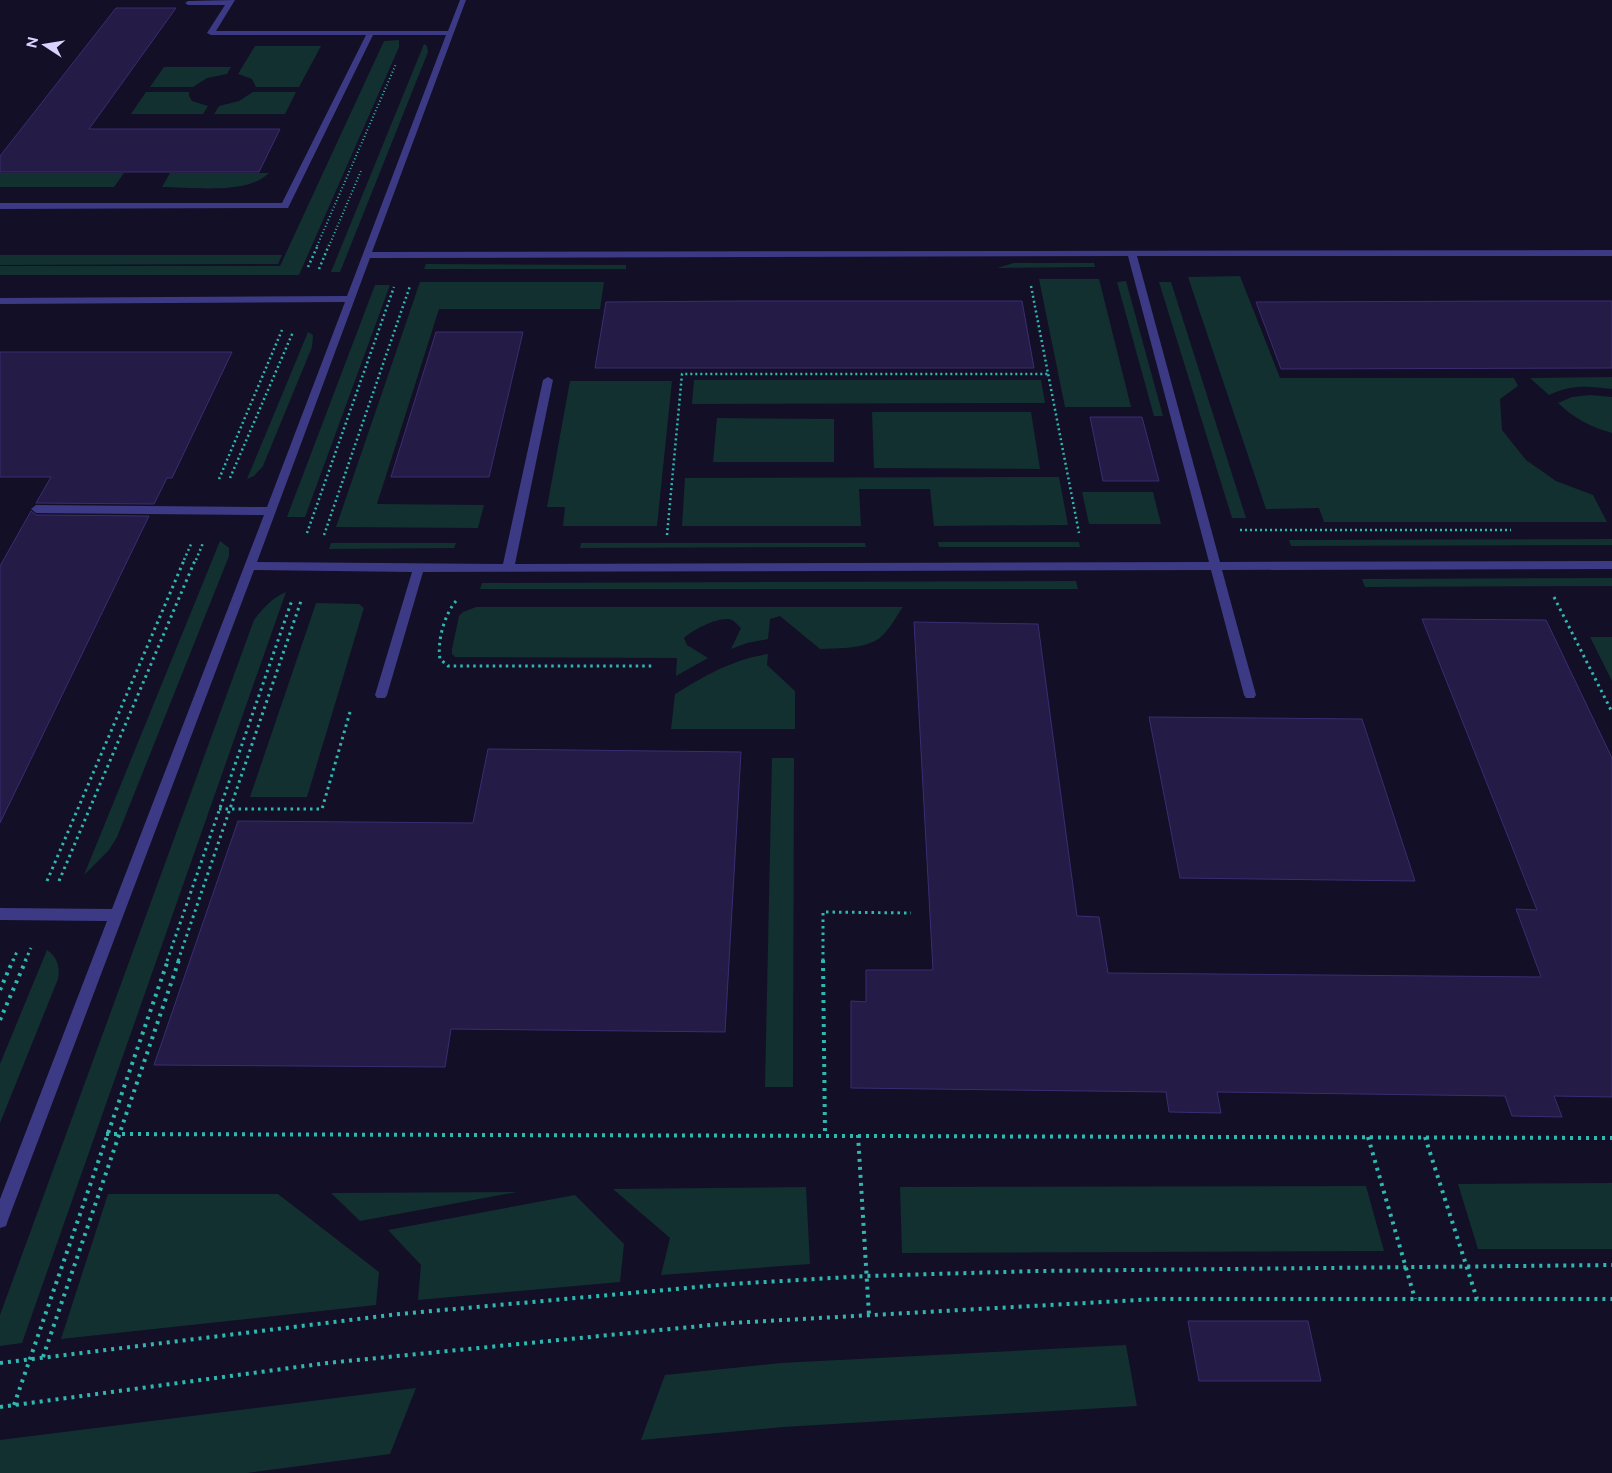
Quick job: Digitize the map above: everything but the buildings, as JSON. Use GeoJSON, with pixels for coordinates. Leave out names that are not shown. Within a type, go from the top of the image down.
{"type":"FeatureCollection","features":[{"type":"Feature","properties":{"kind":"street"},"geometry":{"type":"LineString","coordinates":[[0,1220],[118,915],[463,0]]}},
{"type":"Feature","properties":{"kind":"street"},"geometry":{"type":"LineString","coordinates":[[231,1],[211,33],[451,33]]}},
{"type":"Feature","properties":{"kind":"street"},"geometry":{"type":"LineString","coordinates":[[188,3],[231,1]]}},
{"type":"Feature","properties":{"kind":"street"},"geometry":{"type":"LineString","coordinates":[[0,206],[285,206],[371,33]]}},
{"type":"Feature","properties":{"kind":"street"},"geometry":{"type":"LineString","coordinates":[[368,255],[1612,253]]}},
{"type":"Feature","properties":{"kind":"street"},"geometry":{"type":"LineString","coordinates":[[1132,254],[1250,695]]}},
{"type":"Feature","properties":{"kind":"street"},"geometry":{"type":"LineString","coordinates":[[0,301],[349,300]]}},
{"type":"Feature","properties":{"kind":"street"},"geometry":{"type":"LineString","coordinates":[[508,568],[548,380]]}},
{"type":"Feature","properties":{"kind":"street"},"geometry":{"type":"LineString","coordinates":[[36,509],[270,511]]}},
{"type":"Feature","properties":{"kind":"street"},"geometry":{"type":"LineString","coordinates":[[250,566],[508,568],[1612,565]]}},
{"type":"Feature","properties":{"kind":"street"},"geometry":{"type":"LineString","coordinates":[[381,695],[419,568]]}},
{"type":"Feature","properties":{"kind":"street"},"geometry":{"type":"LineString","coordinates":[[0,914],[118,915]]}},
{"type":"Feature","properties":{"kind":"path"},"geometry":{"type":"LineString","coordinates":[[14,1405],[293,595],[306,537],[405,255]]}},
{"type":"Feature","properties":{"kind":"path"},"geometry":{"type":"LineString","coordinates":[[43,1357],[420,255]]}},
{"type":"Feature","properties":{"kind":"path"},"geometry":{"type":"LineString","coordinates":[[1031,282],[1079,533]]}},
{"type":"Feature","properties":{"kind":"path"},"geometry":{"type":"LineString","coordinates":[[667,535],[682,374],[1049,374]]}},
{"type":"Feature","properties":{"kind":"path"},"geometry":{"type":"LineString","coordinates":[[1553,595],[1612,712]]}},
{"type":"Feature","properties":{"kind":"path"},"geometry":{"type":"LineString","coordinates":[[462,596],[452,604],[449,611],[440,649],[440,657],[443,663],[448,666],[652,666]]}},
{"type":"Feature","properties":{"kind":"path"},"geometry":{"type":"LineString","coordinates":[[219,809],[322,809],[352,708]]}},
{"type":"Feature","properties":{"kind":"path"},"geometry":{"type":"LineString","coordinates":[[825,1134],[823,912],[911,913]]}},
{"type":"Feature","properties":{"kind":"path"},"geometry":{"type":"LineString","coordinates":[[106,1134],[858,1134],[1612,1138]]}},
{"type":"Feature","properties":{"kind":"path"},"geometry":{"type":"LineString","coordinates":[[858,1134],[869,1315]]}},
{"type":"Feature","properties":{"kind":"path"},"geometry":{"type":"LineString","coordinates":[[1368,1137],[1415,1299]]}},
{"type":"Feature","properties":{"kind":"path"},"geometry":{"type":"LineString","coordinates":[[1425,1137],[1477,1299]]}},
{"type":"Feature","properties":{"kind":"path"},"geometry":{"type":"LineString","coordinates":[[0,1363],[399,1314],[731,1284],[866,1276],[1037,1271],[1612,1265]]}},
{"type":"Feature","properties":{"kind":"path"},"geometry":{"type":"LineString","coordinates":[[0,1407],[327,1363],[731,1323],[1156,1299],[1612,1299]]}},
{"type":"Feature","properties":{"kind":"green space"},"geometry":{"type":"Polygon","coordinates":[[[399,40],[399,47],[299,275],[0,275],[0,266],[280,266],[384,41],[399,40]]]}},
{"type":"Feature","properties":{"kind":"green space"},"geometry":{"type":"Polygon","coordinates":[[[424,44],[427,46],[428,52],[340,272],[331,272],[424,44]]]}},
{"type":"Feature","properties":{"kind":"green space"},"geometry":{"type":"Polygon","coordinates":[[[255,46],[321,46],[299,87],[256,87],[252,79],[238,74],[255,46]]]}},
{"type":"Feature","properties":{"kind":"green space"},"geometry":{"type":"Polygon","coordinates":[[[164,67],[231,67],[227,74],[207,78],[193,87],[150,87],[164,67]]]}},
{"type":"Feature","properties":{"kind":"green space"},"geometry":{"type":"Polygon","coordinates":[[[146,92],[189,92],[192,101],[208,106],[203,114],[131,114],[146,92]]]}},
{"type":"Feature","properties":{"kind":"green space"},"geometry":{"type":"Polygon","coordinates":[[[253,92],[296,92],[285,114],[214,114],[219,106],[239,101],[253,92]]]}},
{"type":"Feature","properties":{"kind":"green space"},"geometry":{"type":"Polygon","coordinates":[[[0,173],[124,173],[114,187],[0,187],[0,173]]]}},
{"type":"Feature","properties":{"kind":"green space"},"geometry":{"type":"Polygon","coordinates":[[[170,173],[269,173],[259,180],[233,187],[162,187],[170,173]]]}},
{"type":"Feature","properties":{"kind":"green space"},"geometry":{"type":"Polygon","coordinates":[[[0,255],[282,255],[278,264],[0,265],[0,255]]]}},
{"type":"Feature","properties":{"kind":"green space"},"geometry":{"type":"Polygon","coordinates":[[[1014,263],[1094,263],[1095,267],[997,268],[1014,263]]]}},
{"type":"Feature","properties":{"kind":"green space"},"geometry":{"type":"Polygon","coordinates":[[[426,264],[626,265],[626,269],[424,269],[426,264]]]}},
{"type":"Feature","properties":{"kind":"green space"},"geometry":{"type":"Polygon","coordinates":[[[1240,276],[1280,378],[1514,378],[1518,386],[1500,399],[1502,430],[1526,460],[1556,481],[1593,495],[1607,522],[1324,522],[1319,508],[1266,509],[1188,277],[1240,276]]]}},
{"type":"Feature","properties":{"kind":"green space"},"geometry":{"type":"Polygon","coordinates":[[[1039,279],[1099,279],[1131,407],[1065,407],[1039,279]]]}},
{"type":"Feature","properties":{"kind":"green space"},"geometry":{"type":"Polygon","coordinates":[[[1126,281],[1163,416],[1154,416],[1117,282],[1126,281]]]}},
{"type":"Feature","properties":{"kind":"green space"},"geometry":{"type":"Polygon","coordinates":[[[420,282],[604,282],[600,309],[439,309],[377,504],[484,505],[478,528],[336,527],[420,282]]]}},
{"type":"Feature","properties":{"kind":"green space"},"geometry":{"type":"Polygon","coordinates":[[[1159,282],[1171,282],[1246,518],[1232,518],[1159,282]]]}},
{"type":"Feature","properties":{"kind":"green space"},"geometry":{"type":"Polygon","coordinates":[[[375,285],[390,285],[305,517],[287,517],[375,285]]]}},
{"type":"Feature","properties":{"kind":"green space"},"geometry":{"type":"Polygon","coordinates":[[[308,332],[313,335],[312,347],[263,466],[254,476],[247,479],[308,332]]]}},
{"type":"Feature","properties":{"kind":"green space"},"geometry":{"type":"Polygon","coordinates":[[[1612,377],[1612,389],[1572,387],[1549,395],[1530,378],[1612,377]]]}},
{"type":"Feature","properties":{"kind":"green space"},"geometry":{"type":"Polygon","coordinates":[[[694,380],[1041,380],[1045,403],[692,404],[694,380]]]}},
{"type":"Feature","properties":{"kind":"green space"},"geometry":{"type":"Polygon","coordinates":[[[570,381],[672,381],[657,526],[563,526],[565,507],[547,507],[570,381]]]}},
{"type":"Feature","properties":{"kind":"green space"},"geometry":{"type":"Polygon","coordinates":[[[1590,395],[1612,397],[1612,433],[1583,421],[1558,403],[1572,397],[1590,395]]]}},
{"type":"Feature","properties":{"kind":"green space"},"geometry":{"type":"Polygon","coordinates":[[[872,412],[1031,412],[1040,469],[874,468],[872,412]]]}},
{"type":"Feature","properties":{"kind":"green space"},"geometry":{"type":"Polygon","coordinates":[[[717,418],[834,419],[834,462],[713,462],[717,418]]]}},
{"type":"Feature","properties":{"kind":"green space"},"geometry":{"type":"Polygon","coordinates":[[[1059,477],[1068,525],[934,526],[930,489],[859,489],[861,526],[682,526],[685,478],[1059,477]]]}},
{"type":"Feature","properties":{"kind":"green space"},"geometry":{"type":"Polygon","coordinates":[[[1082,492],[1153,492],[1161,524],[1089,524],[1082,492]]]}},
{"type":"Feature","properties":{"kind":"green space"},"geometry":{"type":"Polygon","coordinates":[[[1612,539],[1612,545],[1291,546],[1289,540],[1612,539]]]}},
{"type":"Feature","properties":{"kind":"green space"},"geometry":{"type":"Polygon","coordinates":[[[220,541],[229,548],[229,556],[117,837],[109,850],[84,875],[220,541]]]}},
{"type":"Feature","properties":{"kind":"green space"},"geometry":{"type":"Polygon","coordinates":[[[938,542],[1079,542],[1080,547],[939,547],[938,542]]]}},
{"type":"Feature","properties":{"kind":"green space"},"geometry":{"type":"Polygon","coordinates":[[[331,543],[456,543],[454,548],[329,549],[331,543]]]}},
{"type":"Feature","properties":{"kind":"green space"},"geometry":{"type":"Polygon","coordinates":[[[581,543],[865,543],[866,547],[580,548],[581,543]]]}},
{"type":"Feature","properties":{"kind":"green space"},"geometry":{"type":"Polygon","coordinates":[[[1612,578],[1612,586],[1365,587],[1362,579],[1612,578]]]}},
{"type":"Feature","properties":{"kind":"green space"},"geometry":{"type":"Polygon","coordinates":[[[1076,581],[1078,589],[480,589],[482,583],[1076,581]]]}},
{"type":"Feature","properties":{"kind":"green space"},"geometry":{"type":"Polygon","coordinates":[[[286,592],[22,1343],[0,1346],[0,1315],[254,620],[276,597],[286,592]]]}},
{"type":"Feature","properties":{"kind":"green space"},"geometry":{"type":"Polygon","coordinates":[[[316,603],[359,604],[364,608],[307,797],[250,797],[316,603]]]}},
{"type":"Feature","properties":{"kind":"green space"},"geometry":{"type":"Polygon","coordinates":[[[476,607],[903,607],[887,631],[875,641],[848,648],[820,649],[780,616],[770,619],[768,639],[747,643],[731,649],[741,628],[730,619],[717,620],[698,628],[684,638],[687,645],[708,658],[676,676],[677,658],[455,657],[452,654],[452,649],[459,616],[463,612],[476,607]]]}},
{"type":"Feature","properties":{"kind":"green space"},"geometry":{"type":"Polygon","coordinates":[[[1590,637],[1612,637],[1612,681],[1590,637]]]}},
{"type":"Feature","properties":{"kind":"green space"},"geometry":{"type":"Polygon","coordinates":[[[768,654],[767,665],[795,691],[795,729],[671,729],[675,694],[731,664],[768,654]]]}},
{"type":"Feature","properties":{"kind":"green space"},"geometry":{"type":"Polygon","coordinates":[[[772,758],[794,758],[793,1087],[765,1087],[772,758]]]}},
{"type":"Feature","properties":{"kind":"green space"},"geometry":{"type":"Polygon","coordinates":[[[47,950],[54,956],[57,963],[58,979],[0,1123],[0,1064],[47,950]]]}},
{"type":"Feature","properties":{"kind":"green space"},"geometry":{"type":"Polygon","coordinates":[[[1612,1183],[1612,1249],[1478,1249],[1458,1184],[1612,1183]]]}},
{"type":"Feature","properties":{"kind":"green space"},"geometry":{"type":"Polygon","coordinates":[[[1366,1186],[1384,1251],[902,1253],[900,1187],[1366,1186]]]}},
{"type":"Feature","properties":{"kind":"green space"},"geometry":{"type":"Polygon","coordinates":[[[806,1187],[810,1264],[661,1275],[670,1238],[613,1189],[806,1187]]]}},
{"type":"Feature","properties":{"kind":"green space"},"geometry":{"type":"Polygon","coordinates":[[[517,1192],[360,1221],[331,1193],[517,1192]]]}},
{"type":"Feature","properties":{"kind":"green space"},"geometry":{"type":"Polygon","coordinates":[[[108,1194],[278,1194],[379,1272],[376,1305],[61,1339],[108,1194]]]}},
{"type":"Feature","properties":{"kind":"green space"},"geometry":{"type":"Polygon","coordinates":[[[575,1195],[624,1244],[620,1282],[418,1300],[421,1265],[388,1230],[575,1195]]]}},
{"type":"Feature","properties":{"kind":"green space"},"geometry":{"type":"Polygon","coordinates":[[[1126,1345],[1137,1406],[783,1427],[641,1440],[665,1375],[781,1363],[1126,1345]]]}},
{"type":"Feature","properties":{"kind":"green space"},"geometry":{"type":"Polygon","coordinates":[[[416,1388],[390,1454],[247,1473],[0,1473],[0,1440],[416,1388]]]}}]}
